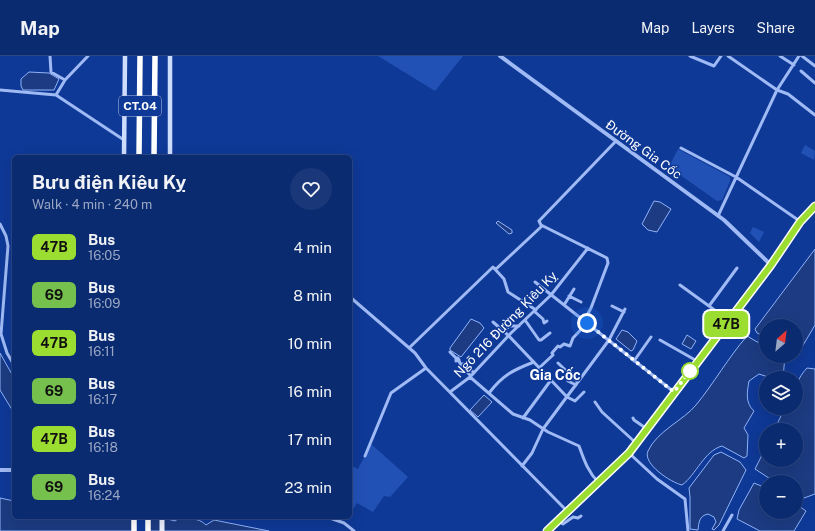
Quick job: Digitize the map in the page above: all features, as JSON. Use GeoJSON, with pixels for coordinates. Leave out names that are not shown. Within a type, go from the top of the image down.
{"type":"FeatureCollection","features":[{"type":"Feature","properties":{"kind":"highway"},"geometry":{"type":"LineString","coordinates":[[139,56],[139,155]]}},
{"type":"Feature","properties":{"kind":"highway","name":"CT.04"},"geometry":{"type":"LineString","coordinates":[[154,155],[155,56]]}},
{"type":"Feature","properties":{"kind":"highway"},"geometry":{"type":"LineString","coordinates":[[134,519],[134,531]]}},
{"type":"Feature","properties":{"kind":"highway"},"geometry":{"type":"LineString","coordinates":[[148,519],[148,531]]}},
{"type":"Feature","properties":{"kind":"main road"},"geometry":{"type":"LineString","coordinates":[[124,155],[125,56]]}},
{"type":"Feature","properties":{"kind":"main road"},"geometry":{"type":"LineString","coordinates":[[170,56],[170,155]]}},
{"type":"Feature","properties":{"kind":"main road"},"geometry":{"type":"LineString","coordinates":[[547,531],[629,453],[771,265],[800,222],[815,206]]}},
{"type":"Feature","properties":{"kind":"main road"},"geometry":{"type":"LineString","coordinates":[[162,519],[162,531]]}},
{"type":"Feature","properties":{"kind":"street"},"geometry":{"type":"LineString","coordinates":[[50,56],[52,72],[65,80]]}},
{"type":"Feature","properties":{"kind":"street"},"geometry":{"type":"LineString","coordinates":[[56,95],[65,80],[88,56]]}},
{"type":"Feature","properties":{"kind":"street","name":"Đường Gia Cốc"},"geometry":{"type":"LineString","coordinates":[[500,56],[718,216],[771,265]]}},
{"type":"Feature","properties":{"kind":"street"},"geometry":{"type":"LineString","coordinates":[[690,56],[714,66],[721,56]]}},
{"type":"Feature","properties":{"kind":"street"},"geometry":{"type":"LineString","coordinates":[[702,61],[704,56]]}},
{"type":"Feature","properties":{"kind":"street"},"geometry":{"type":"LineString","coordinates":[[728,56],[777,90],[788,94],[815,115]]}},
{"type":"Feature","properties":{"kind":"street"},"geometry":{"type":"LineString","coordinates":[[780,56],[794,65]]}},
{"type":"Feature","properties":{"kind":"street"},"geometry":{"type":"LineString","coordinates":[[718,216],[777,90],[801,56],[815,66]]}},
{"type":"Feature","properties":{"kind":"street"},"geometry":{"type":"LineString","coordinates":[[801,71],[815,83]]}},
{"type":"Feature","properties":{"kind":"street"},"geometry":{"type":"LineString","coordinates":[[0,90],[56,95],[124,140]]}},
{"type":"Feature","properties":{"kind":"street"},"geometry":{"type":"LineString","coordinates":[[539,368],[553,355],[558,346],[560,347],[564,344],[570,346],[573,338],[585,322],[608,263],[606,256],[542,226],[539,221],[541,217],[616,141]]}},
{"type":"Feature","properties":{"kind":"street"},"geometry":{"type":"LineString","coordinates":[[681,148],[736,177],[800,222]]}},
{"type":"Feature","properties":{"kind":"street"},"geometry":{"type":"LineString","coordinates":[[0,224],[8,246],[5,293],[2,306],[1,334],[12,361]]}},
{"type":"Feature","properties":{"kind":"street"},"geometry":{"type":"LineString","coordinates":[[496,269],[542,226]]}},
{"type":"Feature","properties":{"kind":"street","name":"Ngõ 216 Đường Kiêu Kỵ"},"geometry":{"type":"LineString","coordinates":[[450,392],[472,375],[551,295],[588,248]]}},
{"type":"Feature","properties":{"kind":"street"},"geometry":{"type":"LineString","coordinates":[[409,348],[491,268],[494,267],[504,279],[508,292],[535,311],[544,323],[547,321]]}},
{"type":"Feature","properties":{"kind":"street"},"geometry":{"type":"LineString","coordinates":[[709,306],[737,268]]}},
{"type":"Feature","properties":{"kind":"street"},"geometry":{"type":"LineString","coordinates":[[536,282],[674,392]]}},
{"type":"Feature","properties":{"kind":"street"},"geometry":{"type":"LineString","coordinates":[[680,285],[728,320]]}},
{"type":"Feature","properties":{"kind":"street"},"geometry":{"type":"LineString","coordinates":[[564,305],[574,289]]}},
{"type":"Feature","properties":{"kind":"street"},"geometry":{"type":"LineString","coordinates":[[569,296],[581,302]]}},
{"type":"Feature","properties":{"kind":"street"},"geometry":{"type":"LineString","coordinates":[[352,300],[415,353],[426,368],[567,511]]}},
{"type":"Feature","properties":{"kind":"street"},"geometry":{"type":"LineString","coordinates":[[522,466],[532,453],[543,429],[609,340],[624,310],[612,306]]}},
{"type":"Feature","properties":{"kind":"street"},"geometry":{"type":"LineString","coordinates":[[525,320],[539,340],[550,333]]}},
{"type":"Feature","properties":{"kind":"street"},"geometry":{"type":"LineString","coordinates":[[493,322],[509,336],[567,397],[575,401],[584,392]]}},
{"type":"Feature","properties":{"kind":"street"},"geometry":{"type":"LineString","coordinates":[[504,332],[509,326],[519,326]]}},
{"type":"Feature","properties":{"kind":"street"},"geometry":{"type":"LineString","coordinates":[[634,360],[651,337]]}},
{"type":"Feature","properties":{"kind":"street"},"geometry":{"type":"LineString","coordinates":[[660,340],[697,361]]}},
{"type":"Feature","properties":{"kind":"street"},"geometry":{"type":"LineString","coordinates":[[450,352],[459,361],[461,366],[513,414],[579,446],[580,455],[590,473],[599,483]]}},
{"type":"Feature","properties":{"kind":"street"},"geometry":{"type":"LineString","coordinates":[[489,393],[507,374],[522,366],[534,362]]}},
{"type":"Feature","properties":{"kind":"street"},"geometry":{"type":"LineString","coordinates":[[558,363],[578,382]]}},
{"type":"Feature","properties":{"kind":"street"},"geometry":{"type":"LineString","coordinates":[[365,456],[391,393],[426,368]]}},
{"type":"Feature","properties":{"kind":"street"},"geometry":{"type":"LineString","coordinates":[[523,418],[551,380]]}},
{"type":"Feature","properties":{"kind":"street"},"geometry":{"type":"LineString","coordinates":[[568,381],[576,385]]}},
{"type":"Feature","properties":{"kind":"street"},"geometry":{"type":"LineString","coordinates":[[596,402],[602,412],[636,443]]}},
{"type":"Feature","properties":{"kind":"street"},"geometry":{"type":"LineString","coordinates":[[633,418],[647,429]]}},
{"type":"Feature","properties":{"kind":"street"},"geometry":{"type":"LineString","coordinates":[[629,453],[657,479],[684,499],[688,531]]}},
{"type":"Feature","properties":{"kind":"street"},"geometry":{"type":"LineString","coordinates":[[0,470],[12,470]]}},
{"type":"Feature","properties":{"kind":"street"},"geometry":{"type":"LineString","coordinates":[[723,531],[732,515]]}},
{"type":"Feature","properties":{"kind":"street"},"geometry":{"type":"LineString","coordinates":[[557,521],[563,524],[573,517],[578,518],[581,516]]}},
{"type":"Feature","properties":{"kind":"street"},"geometry":{"type":"LineString","coordinates":[[334,519],[344,522],[354,531]]}},
{"type":"Feature","properties":{"kind":"shaded area"},"geometry":{"type":"Polygon","coordinates":[[[378,56],[463,56],[435,91],[378,56]]]}},
{"type":"Feature","properties":{"kind":"shaded area"},"geometry":{"type":"Polygon","coordinates":[[[29,72],[49,73],[59,79],[54,90],[23,90],[21,86],[21,79],[29,72]]]}},
{"type":"Feature","properties":{"kind":"shaded area"},"geometry":{"type":"Polygon","coordinates":[[[805,145],[815,151],[814,160],[801,153],[805,145]]]}},
{"type":"Feature","properties":{"kind":"shaded area"},"geometry":{"type":"Polygon","coordinates":[[[678,149],[730,177],[730,181],[722,200],[717,201],[669,167],[678,149]]]}},
{"type":"Feature","properties":{"kind":"shaded area"},"geometry":{"type":"Polygon","coordinates":[[[654,201],[660,202],[671,209],[657,232],[648,230],[642,224],[654,201]]]}},
{"type":"Feature","properties":{"kind":"shaded area"},"geometry":{"type":"Polygon","coordinates":[[[498,221],[512,230],[512,233],[509,234],[496,223],[498,221]]]}},
{"type":"Feature","properties":{"kind":"shaded area"},"geometry":{"type":"Polygon","coordinates":[[[753,227],[764,232],[759,242],[750,233],[753,227]]]}},
{"type":"Feature","properties":{"kind":"shaded area"},"geometry":{"type":"Polygon","coordinates":[[[815,249],[815,325],[803,345],[803,319],[762,319],[815,249]]]}},
{"type":"Feature","properties":{"kind":"shaded area"},"geometry":{"type":"Polygon","coordinates":[[[471,319],[480,323],[484,328],[461,357],[450,350],[450,348],[471,319]]]}},
{"type":"Feature","properties":{"kind":"shaded area"},"geometry":{"type":"Polygon","coordinates":[[[759,324],[759,334],[755,329],[759,324]]]}},
{"type":"Feature","properties":{"kind":"shaded area"},"geometry":{"type":"Polygon","coordinates":[[[622,330],[628,332],[637,341],[633,350],[631,351],[616,339],[622,330]]]}},
{"type":"Feature","properties":{"kind":"shaded area"},"geometry":{"type":"Polygon","coordinates":[[[687,335],[696,341],[691,349],[682,344],[687,335]]]}},
{"type":"Feature","properties":{"kind":"shaded area"},"geometry":{"type":"Polygon","coordinates":[[[747,336],[759,343],[759,363],[784,363],[784,371],[759,371],[759,374],[749,381],[747,393],[748,401],[754,411],[744,428],[748,435],[747,456],[744,458],[722,446],[710,453],[682,485],[672,481],[665,477],[649,462],[647,456],[648,451],[658,437],[685,416],[696,405],[747,336]]]}},
{"type":"Feature","properties":{"kind":"shaded area"},"geometry":{"type":"Polygon","coordinates":[[[0,353],[12,374],[12,410],[0,390],[0,353]]]}},
{"type":"Feature","properties":{"kind":"shaded area"},"geometry":{"type":"Polygon","coordinates":[[[807,368],[815,369],[815,494],[804,498],[803,475],[764,475],[755,469],[759,461],[759,467],[803,467],[803,423],[778,423],[782,415],[803,415],[803,373],[807,368]]]}},
{"type":"Feature","properties":{"kind":"shaded area"},"geometry":{"type":"Polygon","coordinates":[[[484,395],[492,402],[478,417],[470,410],[484,395]]]}},
{"type":"Feature","properties":{"kind":"shaded area"},"geometry":{"type":"Polygon","coordinates":[[[371,444],[408,477],[390,497],[384,496],[373,512],[357,503],[353,509],[352,466],[358,469],[371,444]]]}},
{"type":"Feature","properties":{"kind":"shaded area"},"geometry":{"type":"Polygon","coordinates":[[[721,452],[740,462],[746,470],[719,525],[714,530],[712,529],[716,522],[714,517],[708,514],[701,518],[698,530],[690,529],[689,488],[714,455],[721,452]]]}},
{"type":"Feature","properties":{"kind":"shaded area"},"geometry":{"type":"Polygon","coordinates":[[[754,483],[759,485],[759,519],[801,519],[794,531],[760,531],[737,519],[739,510],[754,483]]]}},
{"type":"Feature","properties":{"kind":"shaded area"},"geometry":{"type":"Polygon","coordinates":[[[0,498],[12,501],[12,519],[168,519],[175,521],[178,519],[183,519],[200,521],[206,525],[214,520],[269,531],[0,531],[0,498]]]}},
{"type":"Feature","properties":{"kind":"shaded area"},"geometry":{"type":"Polygon","coordinates":[[[803,509],[806,511],[803,516],[803,509]]]}},
{"type":"Feature","properties":{"kind":"pier"},"geometry":{"type":"Polygon","coordinates":[[[134,519],[148,519],[148,531],[134,531],[134,519]]]}},
{"type":"Feature","properties":{"kind":"bus line","name":"47B"},"geometry":{"type":"LineString","coordinates":[[547,531],[629,453],[708,346],[771,265],[800,222],[815,206]]}},
{"type":"Feature","properties":{"kind":"district","name":"Gia Cốc"},"geometry":{"type":"Point","coordinates":[555,375]}},
{"type":"Feature","properties":{"kind":"route"},"geometry":{"type":"LineString","coordinates":[[587,323],[674,392],[690,371]]}}]}
